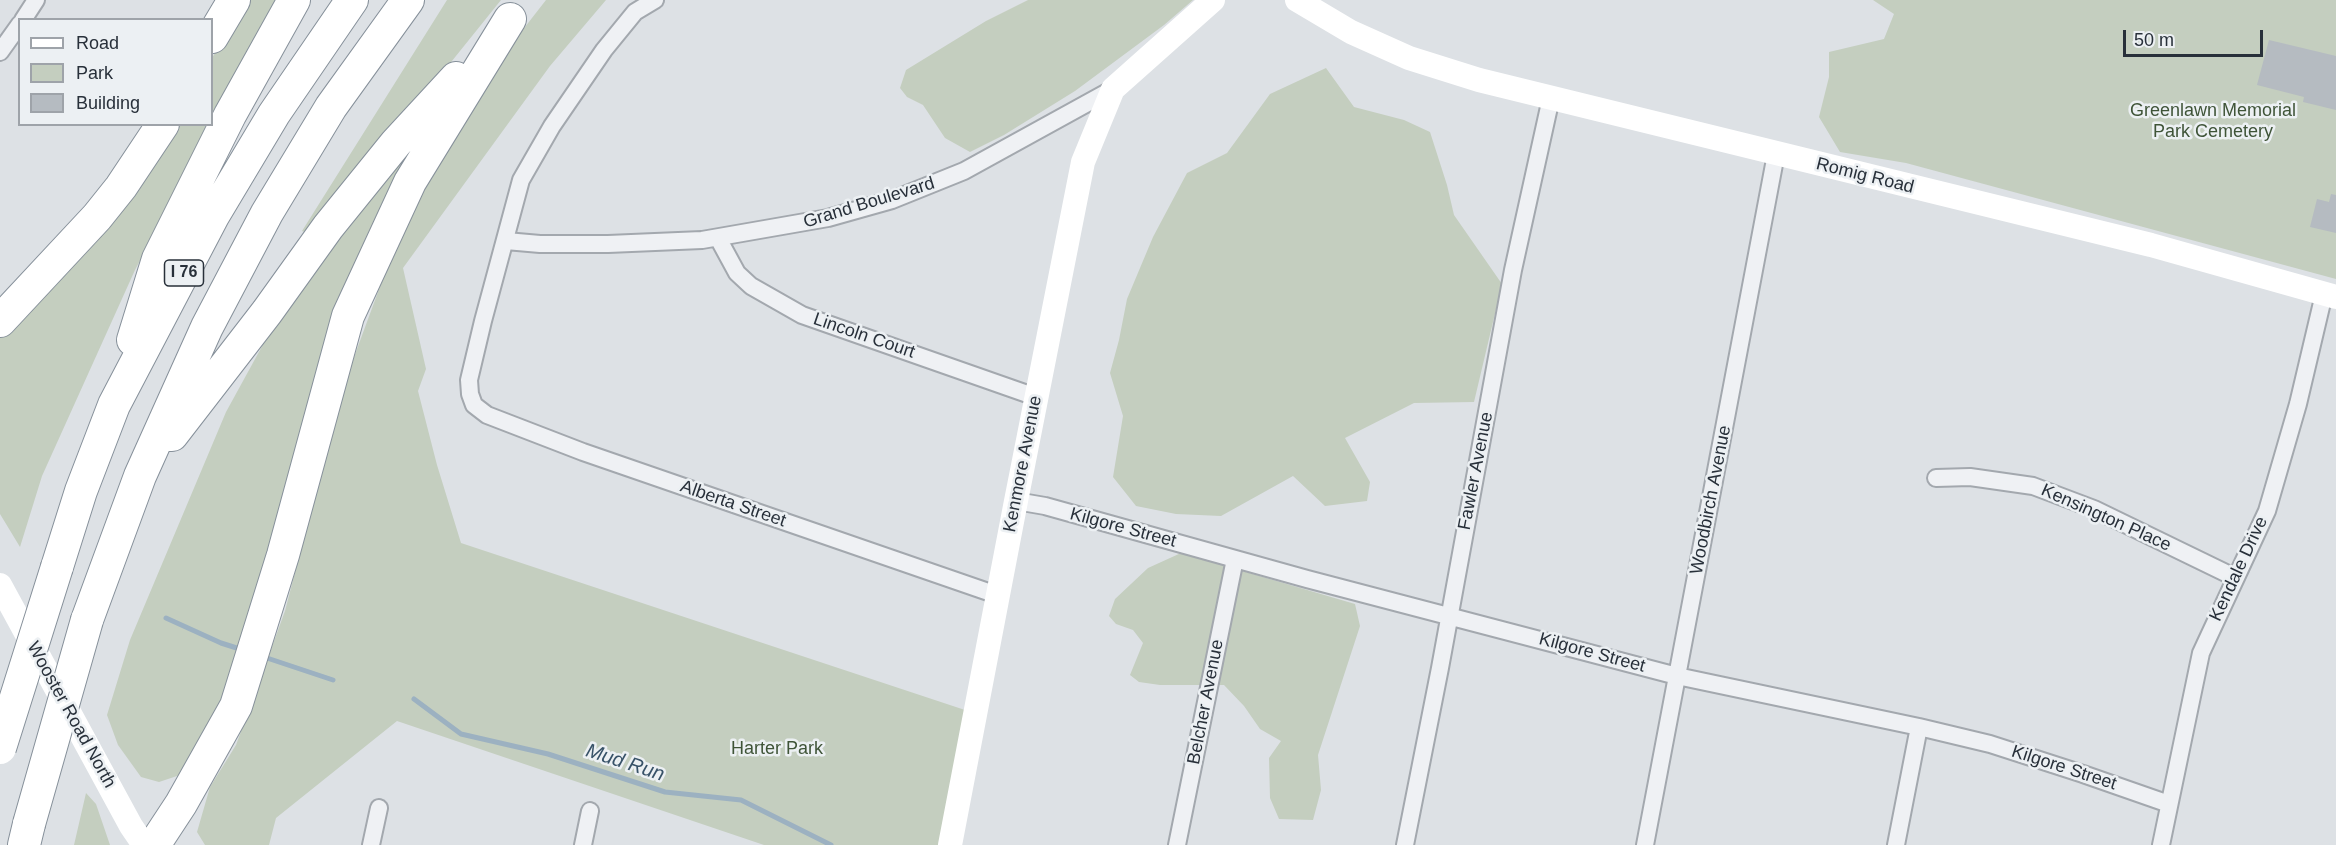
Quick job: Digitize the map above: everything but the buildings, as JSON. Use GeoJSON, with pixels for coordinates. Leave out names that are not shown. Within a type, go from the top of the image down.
{"type":"FeatureCollection","features":[{"type":"Feature","properties":{"kind":"highway"},"geometry":{"type":"LineString","coordinates":[[213,35],[234,0]]}},
{"type":"Feature","properties":{"kind":"highway"},"geometry":{"type":"LineString","coordinates":[[114,405],[158,259],[230,115],[294,0]]}},
{"type":"Feature","properties":{"kind":"highway","name":"I 76"},"geometry":{"type":"LineString","coordinates":[[0,748],[81,491],[114,405],[213,216],[274,114],[352,0]]}},
{"type":"Feature","properties":{"kind":"highway","name":"I 76"},"geometry":{"type":"LineString","coordinates":[[26,834],[87,620],[140,476],[207,327],[267,213],[331,107],[408,0]]}},
{"type":"Feature","properties":{"kind":"highway"},"geometry":{"type":"LineString","coordinates":[[140,476],[267,312],[328,227],[396,143],[517,10]]}},
{"type":"Feature","properties":{"kind":"highway"},"geometry":{"type":"LineString","coordinates":[[139,840],[181,804],[236,706],[283,555],[348,316],[410,182],[517,10]]}},
{"type":"Feature","properties":{"kind":"highway"},"geometry":{"type":"LineString","coordinates":[[0,321],[98,218],[162,126]]}},
{"type":"Feature","properties":{"kind":"street"},"geometry":{"type":"LineString","coordinates":[[23,18],[36,0]]}},
{"type":"Feature","properties":{"kind":"street"},"geometry":{"type":"LineString","coordinates":[[506,242],[521,180],[552,126],[604,50],[635,12],[655,0]]}},
{"type":"Feature","properties":{"kind":"street","name":"Grand Boulevard"},"geometry":{"type":"LineString","coordinates":[[506,242],[608,244],[718,238],[828,218],[892,200],[936,184],[993,157],[1113,88],[1213,0]]}},
{"type":"Feature","properties":{"kind":"street","name":"Romig Road"},"geometry":{"type":"LineString","coordinates":[[1297,0],[1351,32],[1422,63],[1551,98],[2151,245],[2330,296]]}},
{"type":"Feature","properties":{"kind":"street"},"geometry":{"type":"LineString","coordinates":[[0,52],[18,27]]}},
{"type":"Feature","properties":{"kind":"street","name":"Kenmore Avenue"},"geometry":{"type":"LineString","coordinates":[[951,845],[997,595],[1083,162],[1113,88]]}},
{"type":"Feature","properties":{"kind":"street","name":"Fawler Avenue"},"geometry":{"type":"LineString","coordinates":[[1405,845],[1513,270],[1551,98]]}},
{"type":"Feature","properties":{"kind":"street","name":"Woodbirch Avenue"},"geometry":{"type":"LineString","coordinates":[[1645,845],[1776,154]]}},
{"type":"Feature","properties":{"kind":"street","name":"Lincoln Court"},"geometry":{"type":"LineString","coordinates":[[718,238],[733,266],[751,286],[802,315],[1036,397]]}},
{"type":"Feature","properties":{"kind":"street","name":"Alberta Street"},"geometry":{"type":"LineString","coordinates":[[506,242],[483,321],[470,380],[470,394],[474,405],[487,415],[583,452],[997,595]]}},
{"type":"Feature","properties":{"kind":"street","name":"Kendale Drive"},"geometry":{"type":"LineString","coordinates":[[2161,845],[2200,653],[2267,511],[2330,296]]}},
{"type":"Feature","properties":{"kind":"street","name":"Kensington Place"},"geometry":{"type":"LineString","coordinates":[[1936,478],[1970,477],[2033,486],[2094,509],[2234,578]]}},
{"type":"Feature","properties":{"kind":"street","name":"Kilgore Street"},"geometry":{"type":"LineString","coordinates":[[1016,501],[1045,506],[1235,559],[1677,676],[1990,744],[2169,804]]}},
{"type":"Feature","properties":{"kind":"street","name":"Belcher Avenue"},"geometry":{"type":"LineString","coordinates":[[1177,845],[1235,559]]}},
{"type":"Feature","properties":{"kind":"street","name":"Wooster Road North"},"geometry":{"type":"LineString","coordinates":[[0,585],[139,840]]}},
{"type":"Feature","properties":{"kind":"street"},"geometry":{"type":"LineString","coordinates":[[1896,845],[1919,727]]}},
{"type":"Feature","properties":{"kind":"street"},"geometry":{"type":"LineString","coordinates":[[371,845],[379,808]]}},
{"type":"Feature","properties":{"kind":"street"},"geometry":{"type":"LineString","coordinates":[[583,845],[590,811]]}},
{"type":"Feature","properties":{"kind":"green space"},"geometry":{"type":"Polygon","coordinates":[[[247,0],[278,0],[213,121],[213,56],[247,0]]]}},
{"type":"Feature","properties":{"kind":"green space"},"geometry":{"type":"Polygon","coordinates":[[[447,0],[501,0],[312,235],[302,231],[447,0]]]}},
{"type":"Feature","properties":{"kind":"green space","name":"Harter Park"},"geometry":{"type":"Polygon","coordinates":[[[546,0],[606,0],[550,66],[403,268],[426,369],[418,391],[437,465],[461,543],[971,712],[943,845],[764,845],[397,721],[276,818],[269,845],[205,845],[197,832],[210,787],[236,745],[285,611],[343,387],[392,254],[417,198],[486,77],[546,0]]]}},
{"type":"Feature","properties":{"kind":"green space"},"geometry":{"type":"Polygon","coordinates":[[[1028,0],[1193,0],[1164,25],[1075,91],[1004,135],[970,152],[945,138],[923,105],[907,97],[900,88],[906,70],[986,21],[1028,0]]]}},
{"type":"Feature","properties":{"kind":"green space","name":"Greenlawn Memorial Park Cemetery"},"geometry":{"type":"Polygon","coordinates":[[[1873,0],[2336,0],[2336,279],[1906,163],[1840,152],[1819,117],[1829,77],[1829,52],[1884,39],[1894,14],[1873,0]]]}},
{"type":"Feature","properties":{"kind":"green space"},"geometry":{"type":"Polygon","coordinates":[[[1326,68],[1354,107],[1404,120],[1430,132],[1454,215],[1502,284],[1474,402],[1414,403],[1345,438],[1370,482],[1367,501],[1325,506],[1293,476],[1221,516],[1176,514],[1136,506],[1113,477],[1123,416],[1110,373],[1127,299],[1153,237],[1187,173],[1227,153],[1270,94],[1326,68]]]}},
{"type":"Feature","properties":{"kind":"green space"},"geometry":{"type":"Polygon","coordinates":[[[171,126],[210,126],[135,270],[42,476],[20,547],[0,514],[0,336],[171,126]]]}},
{"type":"Feature","properties":{"kind":"green space"},"geometry":{"type":"Polygon","coordinates":[[[409,144],[417,149],[233,689],[180,775],[159,782],[141,777],[118,745],[107,715],[130,640],[226,412],[277,319],[409,144]]]}},
{"type":"Feature","properties":{"kind":"green space"},"geometry":{"type":"Polygon","coordinates":[[[1181,553],[1355,604],[1360,626],[1318,755],[1321,790],[1313,820],[1279,819],[1270,798],[1269,758],[1281,741],[1260,729],[1244,706],[1224,685],[1160,685],[1139,682],[1130,675],[1143,643],[1133,630],[1116,624],[1109,616],[1115,599],[1148,568],[1181,553]]]}},
{"type":"Feature","properties":{"kind":"green space"},"geometry":{"type":"Polygon","coordinates":[[[86,793],[96,804],[110,845],[74,845],[86,793]]]}},
{"type":"Feature","properties":{"kind":"waterway","name":"Mud Run"},"geometry":{"type":"LineString","coordinates":[[166,618],[221,643],[243,650]]}},
{"type":"Feature","properties":{"kind":"waterway","name":"Mud Run"},"geometry":{"type":"LineString","coordinates":[[261,656],[333,680]]}},
{"type":"Feature","properties":{"kind":"waterway","name":"Mud Run"},"geometry":{"type":"LineString","coordinates":[[414,699],[461,734],[548,754],[665,792],[741,800],[831,845]]}}]}
